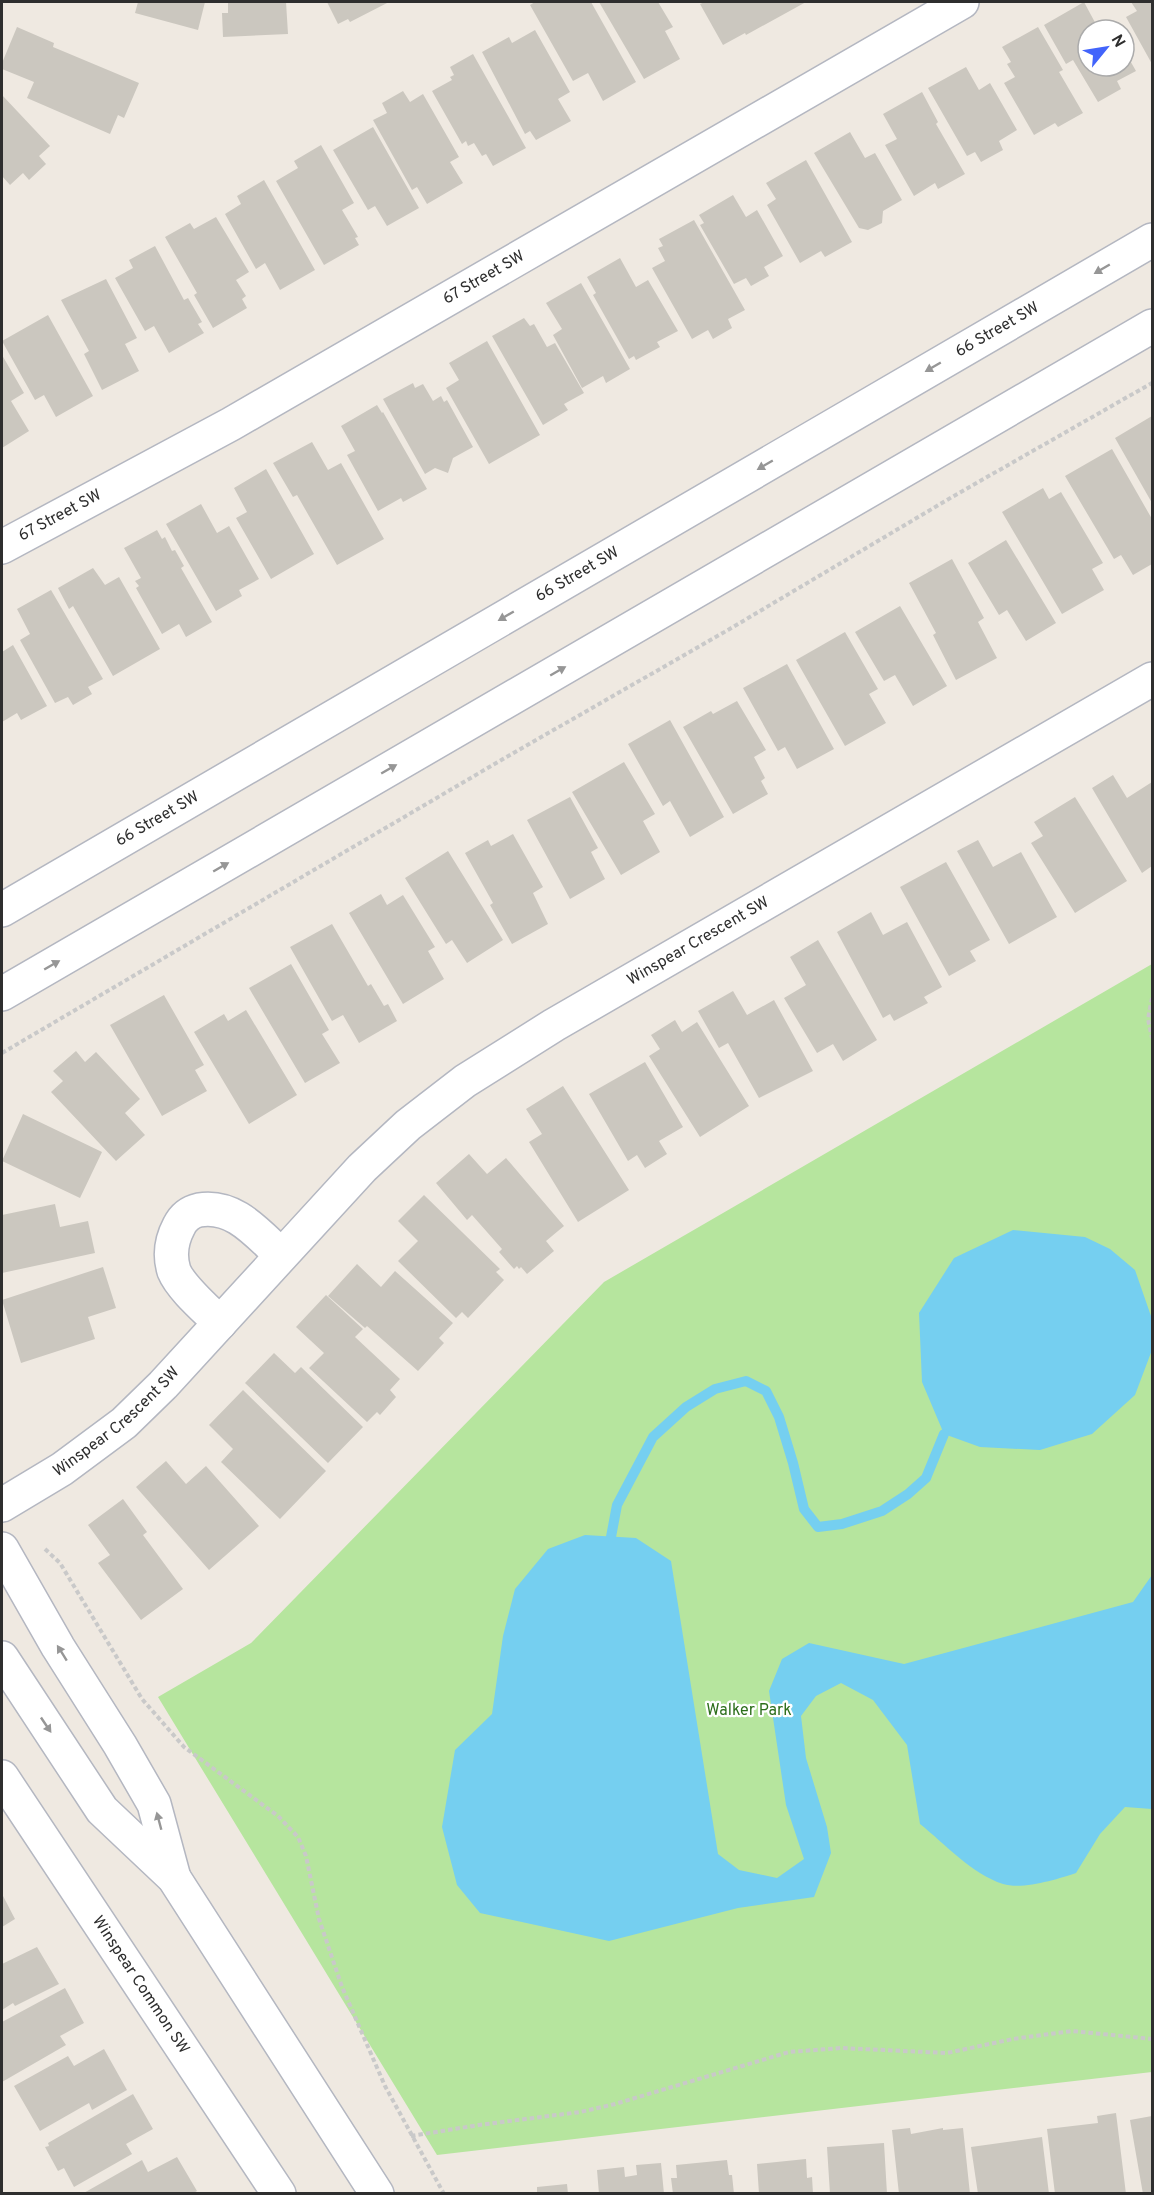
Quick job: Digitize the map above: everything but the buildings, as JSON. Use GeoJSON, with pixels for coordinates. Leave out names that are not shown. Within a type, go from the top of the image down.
{"type":"FeatureCollection","features":[{"type":"Feature","properties":{"kind":"street","name":"67 Street SW"},"geometry":{"type":"LineString","coordinates":[[2,547],[201,441],[950,4]]}},
{"type":"Feature","properties":{"kind":"street","name":"66 Street SW"},"geometry":{"type":"LineString","coordinates":[[2,910],[1152,240]]}},
{"type":"Feature","properties":{"kind":"street"},"geometry":{"type":"LineString","coordinates":[[2,994],[1152,326]]}},
{"type":"Feature","properties":{"kind":"street","name":"Winspear Crescent SW"},"geometry":{"type":"LineString","coordinates":[[2,1505],[62,1469],[124,1423],[163,1385],[362,1168],[408,1125],[465,1081],[512,1050],[1152,679]]}},
{"type":"Feature","properties":{"kind":"street"},"geometry":{"type":"LineString","coordinates":[[220,1323],[175,1273],[170,1256],[174,1236],[182,1220],[193,1211],[211,1208],[225,1210],[239,1218],[281,1255]]}},
{"type":"Feature","properties":{"kind":"street"},"geometry":{"type":"LineString","coordinates":[[2,1549],[58,1647],[154,1804],[174,1878]]}},
{"type":"Feature","properties":{"kind":"street"},"geometry":{"type":"LineString","coordinates":[[2,1658],[102,1810],[174,1878],[377,2193]]}},
{"type":"Feature","properties":{"kind":"street","name":"Winspear Common SW"},"geometry":{"type":"LineString","coordinates":[[2,1777],[279,2193]]}},
{"type":"Feature","properties":{"kind":"path"},"geometry":{"type":"LineString","coordinates":[[2,1053],[503,759],[1152,383]]}},
{"type":"Feature","properties":{"kind":"path"},"geometry":{"type":"LineString","coordinates":[[1152,998],[1148,1019],[1152,1038]]}},
{"type":"Feature","properties":{"kind":"path"},"geometry":{"type":"LineString","coordinates":[[40,1544],[60,1563],[142,1699],[184,1747],[278,1816],[298,1837],[306,1856],[319,1919],[342,1987],[371,2058],[411,2136],[444,2193]]}},
{"type":"Feature","properties":{"kind":"path"},"geometry":{"type":"LineString","coordinates":[[411,2136],[580,2112],[615,2104],[789,2052],[841,2048],[948,2052],[1013,2039],[1072,2031],[1152,2039]]}},
{"type":"Feature","properties":{"kind":"green space","name":"Walker Park"},"geometry":{"type":"Polygon","coordinates":[[[1152,964],[1152,2072],[437,2155],[158,1697],[251,1643],[604,1282],[1152,964]]]}},
{"type":"Feature","properties":{"kind":"water"},"geometry":{"type":"Polygon","coordinates":[[[1013,1230],[1085,1237],[1110,1249],[1135,1270],[1152,1319],[1152,1350],[1135,1395],[1092,1434],[1040,1450],[980,1447],[944,1434],[922,1382],[919,1313],[954,1258],[1013,1230]]]}},
{"type":"Feature","properties":{"kind":"water"},"geometry":{"type":"Polygon","coordinates":[[[585,1535],[636,1538],[671,1561],[718,1854],[739,1870],[777,1878],[804,1859],[786,1805],[769,1691],[782,1659],[809,1643],[904,1664],[1133,1602],[1152,1575],[1152,1809],[1125,1807],[1100,1834],[1076,1873],[1040,1883],[1020,1886],[1003,1884],[970,1866],[920,1824],[907,1745],[873,1700],[841,1683],[816,1696],[801,1716],[806,1758],[827,1827],[831,1853],[814,1897],[738,1908],[609,1941],[480,1913],[457,1885],[442,1827],[455,1750],[492,1714],[503,1636],[515,1589],[548,1549],[585,1535]]]}},
{"type":"Feature","properties":{"kind":"waterway"},"geometry":{"type":"LineString","coordinates":[[611,1537],[617,1505],[653,1437],[686,1407],[715,1389],[746,1381],[766,1391],[779,1417],[804,1509],[818,1527],[842,1524],[882,1511],[908,1494],[926,1478],[944,1434]]}}]}
